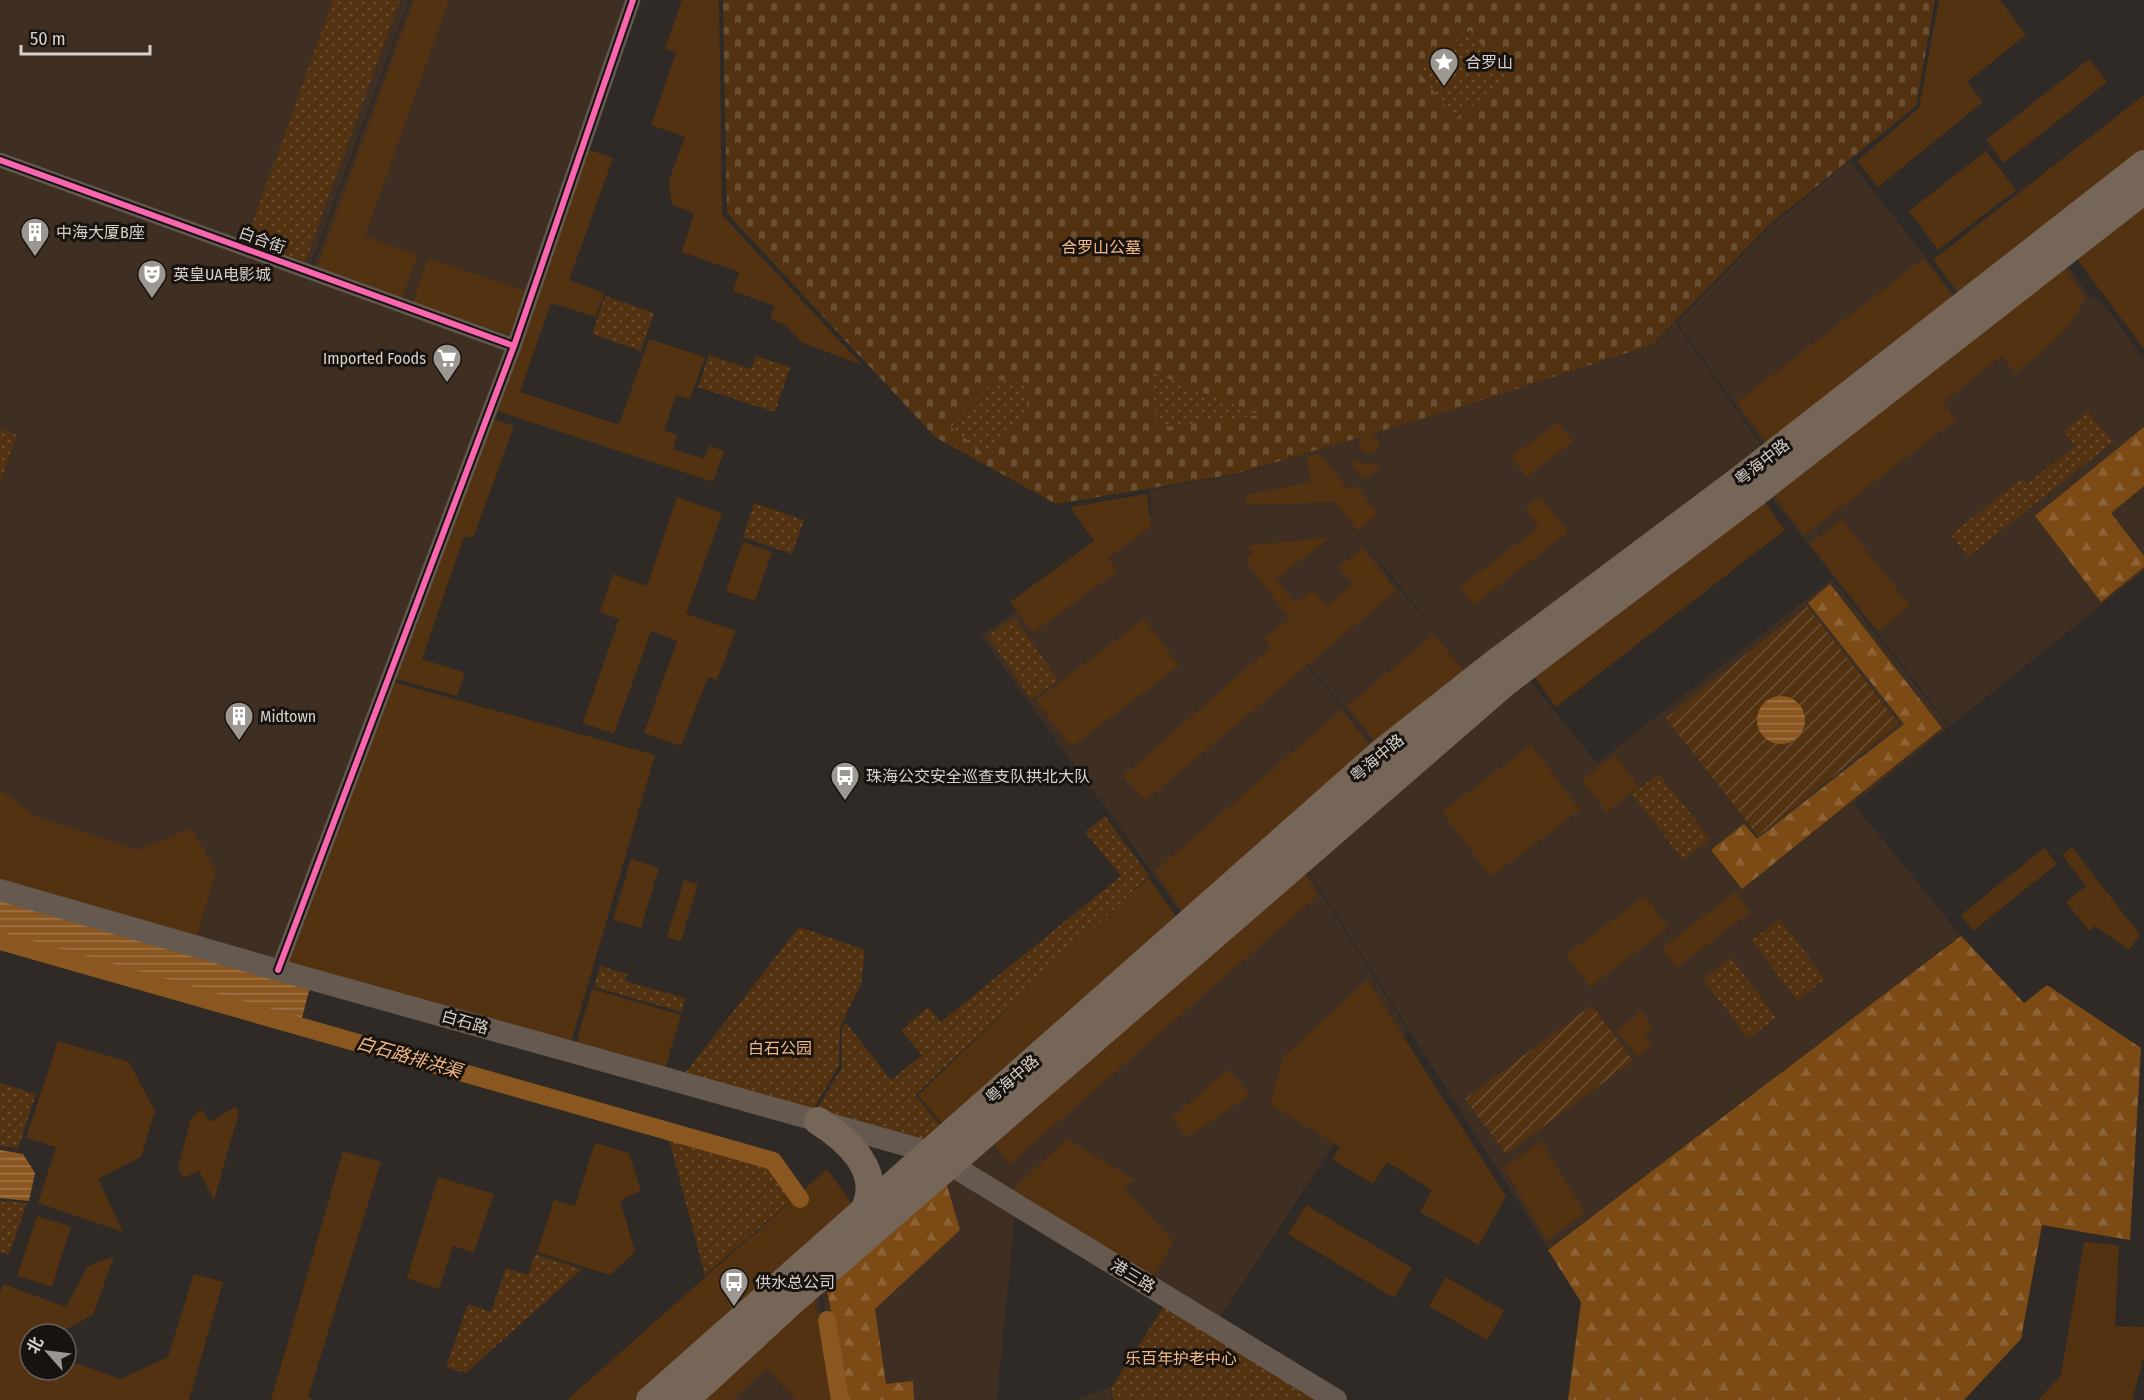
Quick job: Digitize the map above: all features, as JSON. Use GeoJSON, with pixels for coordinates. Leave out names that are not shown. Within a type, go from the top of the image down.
{"type":"FeatureCollection","features":[{"type":"Feature","properties":{"kind":"highway","name":"粤海中路"},"geometry":{"type":"LineString","coordinates":[[685,1400],[789,1304],[940,1158],[1381,753],[1494,664],[1741,479],[2144,164]]}},
{"type":"Feature","properties":{"kind":"highway","name":"粤海中路"},"geometry":{"type":"LineString","coordinates":[[650,1400],[864,1210],[940,1158],[1507,681],[1754,494],[2144,190]]}},
{"type":"Feature","properties":{"kind":"highway"},"geometry":{"type":"LineString","coordinates":[[818,1120],[841,1137],[862,1162],[870,1181],[869,1201],[864,1210]]}},
{"type":"Feature","properties":{"kind":"main road","name":"白石路"},"geometry":{"type":"LineString","coordinates":[[0,890],[818,1120],[940,1158]]}},
{"type":"Feature","properties":{"kind":"main road","name":"港三路"},"geometry":{"type":"LineString","coordinates":[[940,1158],[1336,1400]]}},
{"type":"Feature","properties":{"kind":"street"},"geometry":{"type":"LineString","coordinates":[[278,970],[514,346],[633,0]]}},
{"type":"Feature","properties":{"kind":"street","name":"白合街"},"geometry":{"type":"LineString","coordinates":[[0,159],[514,346]]}},
{"type":"Feature","properties":{"kind":"shaded area"},"geometry":{"type":"Polygon","coordinates":[[[0,0],[409,0],[309,269],[0,158],[0,0]]]}},
{"type":"Feature","properties":{"kind":"shaded area"},"geometry":{"type":"Polygon","coordinates":[[[411,0],[631,0],[513,344],[312,270],[411,0]]]}},
{"type":"Feature","properties":{"kind":"shaded area"},"geometry":{"type":"Polygon","coordinates":[[[0,160],[513,346],[277,969],[0,889],[0,160]]]}},
{"type":"Feature","properties":{"kind":"shaded area"},"geometry":{"type":"Polygon","coordinates":[[[1850,161],[1962,304],[1770,454],[1677,322],[1770,227],[1850,161]]]}},
{"type":"Feature","properties":{"kind":"shaded area"},"geometry":{"type":"Polygon","coordinates":[[[2061,256],[2089,295],[2102,302],[2144,359],[2144,571],[1950,726],[1764,488],[2061,256]]]}},
{"type":"Feature","properties":{"kind":"shaded area"},"geometry":{"type":"Polygon","coordinates":[[[1675,322],[1768,455],[1380,751],[1300,655],[1391,579],[1456,656],[1352,527],[1390,578],[1299,654],[1285,638],[1099,800],[981,636],[1152,514],[1150,490],[1237,475],[1652,346],[1675,322]]]}},
{"type":"Feature","properties":{"kind":"shaded area"},"geometry":{"type":"Polygon","coordinates":[[[1832,579],[1949,727],[1854,804],[1961,936],[1548,1249],[1301,859],[1522,671],[1597,763],[1832,579]]]}},
{"type":"Feature","properties":{"kind":"shaded area"},"geometry":{"type":"Polygon","coordinates":[[[1285,639],[1379,752],[1187,921],[1100,800],[1285,639]]]}},
{"type":"Feature","properties":{"kind":"shaded area"},"geometry":{"type":"Polygon","coordinates":[[[1781,696],[1798,703],[1805,720],[1798,737],[1781,744],[1764,737],[1757,720],[1764,703],[1781,696]]]}},
{"type":"Feature","properties":{"kind":"shaded area"},"geometry":{"type":"Polygon","coordinates":[[[1300,860],[1408,1031],[1215,1325],[1016,1208],[997,1400],[841,1400],[820,1280],[1300,860]]]}},
{"type":"Feature","properties":{"kind":"shaded area"},"geometry":{"type":"Polygon","coordinates":[[[0,890],[312,979],[300,1026],[0,940],[0,890]]]}},
{"type":"Feature","properties":{"kind":"shaded area"},"geometry":{"type":"Polygon","coordinates":[[[0,1150],[23,1154],[35,1173],[29,1201],[0,1198],[0,1150]]]}},
{"type":"Feature","properties":{"kind":"shaded area"},"geometry":{"type":"Polygon","coordinates":[[[817,1284],[835,1400],[684,1400],[817,1284]]]}},
{"type":"Feature","properties":{"kind":"shaded area"},"geometry":{"type":"Polygon","coordinates":[[[1110,1387],[1112,1400],[1076,1400],[1110,1387]]]}},
{"type":"Feature","properties":{"kind":"green space"},"geometry":{"type":"Polygon","coordinates":[[[333,0],[400,0],[305,262],[246,241],[333,0]]]}},
{"type":"Feature","properties":{"kind":"green space"},"geometry":{"type":"Polygon","coordinates":[[[414,0],[449,0],[365,236],[418,255],[402,298],[317,267],[414,0]]]}},
{"type":"Feature","properties":{"kind":"green space"},"geometry":{"type":"Polygon","coordinates":[[[682,0],[719,0],[722,215],[862,365],[803,343],[784,324],[770,319],[775,306],[733,291],[739,272],[682,252],[694,213],[672,205],[669,180],[685,137],[651,125],[676,53],[665,49],[682,0]]]}},
{"type":"Feature","properties":{"kind":"green space","name":"合罗山公墓"},"geometry":{"type":"Polygon","coordinates":[[[723,0],[1935,0],[1916,106],[1769,225],[1652,345],[1438,414],[1236,474],[1056,504],[935,437],[727,213],[723,0]]]}},
{"type":"Feature","properties":{"kind":"green space"},"geometry":{"type":"Polygon","coordinates":[[[1939,0],[2000,0],[2026,35],[1967,82],[1983,102],[1878,187],[1857,161],[1919,108],[1939,0]]]}},
{"type":"Feature","properties":{"kind":"green space"},"geometry":{"type":"Polygon","coordinates":[[[1470,30],[1507,78],[1455,119],[1418,71],[1470,30]]]}},
{"type":"Feature","properties":{"kind":"green space"},"geometry":{"type":"Polygon","coordinates":[[[2089,59],[2107,82],[2004,163],[1986,140],[2089,59]]]}},
{"type":"Feature","properties":{"kind":"green space"},"geometry":{"type":"Polygon","coordinates":[[[2144,95],[2144,157],[1963,299],[1933,260],[2144,95]]]}},
{"type":"Feature","properties":{"kind":"green space"},"geometry":{"type":"Polygon","coordinates":[[[584,148],[613,158],[569,280],[604,293],[596,317],[551,303],[520,392],[619,425],[649,339],[705,357],[690,399],[676,395],[664,431],[677,435],[673,449],[704,459],[709,446],[724,451],[713,482],[495,410],[584,148]]]}},
{"type":"Feature","properties":{"kind":"green space"},"geometry":{"type":"Polygon","coordinates":[[[1986,151],[2016,190],[1938,250],[1909,211],[1986,151]]]}},
{"type":"Feature","properties":{"kind":"green space"},"geometry":{"type":"Polygon","coordinates":[[[2144,197],[2144,349],[2073,254],[2144,197]]]}},
{"type":"Feature","properties":{"kind":"green space"},"geometry":{"type":"Polygon","coordinates":[[[428,258],[527,291],[512,336],[413,303],[428,258]]]}},
{"type":"Feature","properties":{"kind":"green space"},"geometry":{"type":"Polygon","coordinates":[[[1923,259],[1958,303],[1770,448],[1737,402],[1923,259]]]}},
{"type":"Feature","properties":{"kind":"green space"},"geometry":{"type":"Polygon","coordinates":[[[2060,261],[2085,298],[2064,330],[2016,373],[2001,356],[1943,403],[1956,420],[1804,535],[1769,489],[2060,261]]]}},
{"type":"Feature","properties":{"kind":"green space"},"geometry":{"type":"Polygon","coordinates":[[[605,296],[654,313],[641,351],[592,334],[605,296]]]}},
{"type":"Feature","properties":{"kind":"green space"},"geometry":{"type":"Polygon","coordinates":[[[709,355],[751,369],[756,356],[790,367],[775,412],[698,387],[709,355]]]}},
{"type":"Feature","properties":{"kind":"green space"},"geometry":{"type":"Polygon","coordinates":[[[1151,372],[1260,415],[1157,428],[1151,372]]]}},
{"type":"Feature","properties":{"kind":"green space"},"geometry":{"type":"Polygon","coordinates":[[[1010,379],[1023,386],[1028,395],[1027,405],[1014,429],[988,457],[951,427],[987,387],[994,382],[1010,379]]]}},
{"type":"Feature","properties":{"kind":"green space"},"geometry":{"type":"Polygon","coordinates":[[[2088,412],[2113,442],[1968,557],[1951,535],[2022,478],[2027,484],[2075,446],[2064,431],[2088,412]]]}},
{"type":"Feature","properties":{"kind":"green space"},"geometry":{"type":"Polygon","coordinates":[[[491,418],[514,426],[473,538],[464,536],[422,659],[465,673],[457,696],[393,678],[491,418]]]}},
{"type":"Feature","properties":{"kind":"green space"},"geometry":{"type":"Polygon","coordinates":[[[1558,422],[1573,442],[1526,477],[1511,457],[1558,422]]]}},
{"type":"Feature","properties":{"kind":"green space"},"geometry":{"type":"Polygon","coordinates":[[[2144,427],[2144,486],[2111,513],[2144,556],[2144,567],[2101,602],[2035,516],[2144,427]]]}},
{"type":"Feature","properties":{"kind":"green space"},"geometry":{"type":"Polygon","coordinates":[[[0,429],[17,435],[0,482],[0,429]]]}},
{"type":"Feature","properties":{"kind":"green space"},"geometry":{"type":"Polygon","coordinates":[[[1369,434],[1376,437],[1379,444],[1376,451],[1369,454],[1362,451],[1359,444],[1362,437],[1369,434]]]}},
{"type":"Feature","properties":{"kind":"green space"},"geometry":{"type":"Polygon","coordinates":[[[1320,454],[1348,490],[1356,485],[1378,514],[1358,531],[1335,502],[1247,505],[1246,495],[1311,482],[1306,457],[1320,454]]]}},
{"type":"Feature","properties":{"kind":"green space"},"geometry":{"type":"Polygon","coordinates":[[[1355,460],[1363,464],[1377,463],[1380,467],[1364,480],[1351,463],[1355,460]]]}},
{"type":"Feature","properties":{"kind":"green space"},"geometry":{"type":"Polygon","coordinates":[[[1147,494],[1151,527],[1108,558],[1117,571],[1033,633],[1010,602],[1094,541],[1070,507],[1147,494]]]}},
{"type":"Feature","properties":{"kind":"green space"},"geometry":{"type":"Polygon","coordinates":[[[1760,495],[1785,530],[1556,707],[1530,671],[1760,495]]]}},
{"type":"Feature","properties":{"kind":"green space"},"geometry":{"type":"Polygon","coordinates":[[[1541,496],[1568,532],[1474,605],[1460,587],[1539,527],[1525,508],[1541,496]]]}},
{"type":"Feature","properties":{"kind":"green space"},"geometry":{"type":"Polygon","coordinates":[[[677,497],[722,513],[686,614],[736,631],[717,680],[708,677],[681,746],[644,733],[677,641],[651,631],[614,734],[583,723],[619,619],[600,612],[613,574],[647,586],[677,497]]]}},
{"type":"Feature","properties":{"kind":"green space"},"geometry":{"type":"Polygon","coordinates":[[[754,503],[804,520],[792,554],[743,537],[754,503]]]}},
{"type":"Feature","properties":{"kind":"green space"},"geometry":{"type":"Polygon","coordinates":[[[1842,519],[1910,606],[1878,631],[1810,544],[1842,519]]]}},
{"type":"Feature","properties":{"kind":"green space"},"geometry":{"type":"Polygon","coordinates":[[[1331,537],[1276,579],[1295,603],[1313,590],[1326,606],[1353,584],[1339,567],[1363,548],[1396,591],[1145,801],[1123,776],[1270,648],[1264,638],[1290,619],[1245,560],[1252,553],[1247,546],[1331,537]]]}},
{"type":"Feature","properties":{"kind":"green space"},"geometry":{"type":"Polygon","coordinates":[[[743,542],[772,552],[755,601],[726,591],[743,542]]]}},
{"type":"Feature","properties":{"kind":"green space"},"geometry":{"type":"Polygon","coordinates":[[[1830,584],[1942,728],[1742,889],[1711,850],[1744,824],[1757,839],[1904,724],[1808,603],[1830,584]]]}},
{"type":"Feature","properties":{"kind":"green space"},"geometry":{"type":"Polygon","coordinates":[[[1807,606],[1899,724],[1758,836],[1666,718],[1807,606]]]}},
{"type":"Feature","properties":{"kind":"green space"},"geometry":{"type":"Polygon","coordinates":[[[1014,617],[1058,680],[1031,699],[988,636],[1014,617]]]}},
{"type":"Feature","properties":{"kind":"green space"},"geometry":{"type":"Polygon","coordinates":[[[1144,619],[1179,666],[1071,747],[1036,700],[1144,619]]]}},
{"type":"Feature","properties":{"kind":"green space"},"geometry":{"type":"Polygon","coordinates":[[[1434,634],[1469,678],[1381,748],[1347,706],[1434,634]]]}},
{"type":"Feature","properties":{"kind":"green space"},"geometry":{"type":"Polygon","coordinates":[[[389,681],[655,755],[569,1049],[280,970],[389,681]]]}},
{"type":"Feature","properties":{"kind":"green space"},"geometry":{"type":"Polygon","coordinates":[[[1341,710],[1376,753],[1187,919],[1155,871],[1341,710]]]}},
{"type":"Feature","properties":{"kind":"green space"},"geometry":{"type":"Polygon","coordinates":[[[1531,745],[1580,810],[1491,877],[1442,812],[1531,745]]]}},
{"type":"Feature","properties":{"kind":"green space"},"geometry":{"type":"Polygon","coordinates":[[[1615,755],[1639,787],[1606,812],[1582,780],[1615,755]]]}},
{"type":"Feature","properties":{"kind":"green space"},"geometry":{"type":"Polygon","coordinates":[[[1659,774],[1710,839],[1683,860],[1632,794],[1659,774]]]}},
{"type":"Feature","properties":{"kind":"green space"},"geometry":{"type":"Polygon","coordinates":[[[0,790],[37,817],[138,850],[192,828],[216,872],[196,938],[0,881],[0,790]]]}},
{"type":"Feature","properties":{"kind":"green space"},"geometry":{"type":"Polygon","coordinates":[[[1105,816],[1149,876],[915,1095],[946,1132],[928,1147],[813,1116],[842,1067],[842,1027],[846,1023],[891,1080],[922,1055],[901,1030],[928,1007],[941,1022],[1121,876],[1085,832],[1105,816]]]}},
{"type":"Feature","properties":{"kind":"green space"},"geometry":{"type":"Polygon","coordinates":[[[2072,847],[2140,935],[2129,950],[2095,926],[2089,931],[2066,902],[2086,886],[2062,855],[2072,847]]]}},
{"type":"Feature","properties":{"kind":"green space"},"geometry":{"type":"Polygon","coordinates":[[[2044,848],[2057,864],[1973,931],[1961,915],[2044,848]]]}},
{"type":"Feature","properties":{"kind":"green space"},"geometry":{"type":"Polygon","coordinates":[[[631,859],[659,868],[641,928],[613,920],[631,859]]]}},
{"type":"Feature","properties":{"kind":"green space"},"geometry":{"type":"Polygon","coordinates":[[[1299,865],[1318,895],[1010,1164],[987,1136],[1299,865]]]}},
{"type":"Feature","properties":{"kind":"green space"},"geometry":{"type":"Polygon","coordinates":[[[1149,878],[1182,925],[948,1131],[918,1095],[1108,912],[1149,878]]]}},
{"type":"Feature","properties":{"kind":"green space"},"geometry":{"type":"Polygon","coordinates":[[[684,880],[698,884],[681,941],[667,937],[684,880]]]}},
{"type":"Feature","properties":{"kind":"green space"},"geometry":{"type":"Polygon","coordinates":[[[1735,892],[1750,912],[1677,968],[1662,948],[1735,892]]]}},
{"type":"Feature","properties":{"kind":"green space"},"geometry":{"type":"Polygon","coordinates":[[[1645,896],[1668,928],[1590,987],[1566,955],[1645,896]]]}},
{"type":"Feature","properties":{"kind":"green space"},"geometry":{"type":"Polygon","coordinates":[[[1780,919],[1825,979],[1797,1001],[1752,940],[1780,919]]]}},
{"type":"Feature","properties":{"kind":"green space","name":"白石公园"},"geometry":{"type":"Polygon","coordinates":[[[799,927],[865,950],[861,984],[840,1027],[839,1065],[809,1117],[679,1081],[799,927]]]}},
{"type":"Feature","properties":{"kind":"green space"},"geometry":{"type":"Polygon","coordinates":[[[1961,936],[2024,1003],[2047,985],[2141,1048],[2130,1240],[2042,1225],[2021,1339],[1964,1400],[1568,1400],[1581,1302],[1548,1250],[1961,936]]]}},
{"type":"Feature","properties":{"kind":"green space"},"geometry":{"type":"Polygon","coordinates":[[[1731,957],[1776,1018],[1748,1039],[1703,979],[1731,957]]]}},
{"type":"Feature","properties":{"kind":"green space"},"geometry":{"type":"Polygon","coordinates":[[[600,966],[627,974],[625,981],[685,998],[682,1012],[594,987],[600,966]]]}},
{"type":"Feature","properties":{"kind":"green space"},"geometry":{"type":"Polygon","coordinates":[[[1367,980],[1506,1196],[1479,1245],[1420,1212],[1432,1190],[1387,1162],[1373,1184],[1332,1159],[1340,1147],[1270,1104],[1283,1057],[1367,980]]]}},
{"type":"Feature","properties":{"kind":"green space"},"geometry":{"type":"Polygon","coordinates":[[[592,989],[681,1015],[664,1073],[575,1047],[592,989]]]}},
{"type":"Feature","properties":{"kind":"green space"},"geometry":{"type":"Polygon","coordinates":[[[1592,1005],[1633,1061],[1506,1154],[1465,1099],[1592,1005]]]}},
{"type":"Feature","properties":{"kind":"green space"},"geometry":{"type":"Polygon","coordinates":[[[1641,1011],[1653,1027],[1644,1035],[1652,1046],[1637,1057],[1617,1030],[1641,1011]]]}},
{"type":"Feature","properties":{"kind":"green space"},"geometry":{"type":"Polygon","coordinates":[[[58,1041],[129,1062],[155,1111],[141,1157],[98,1179],[123,1232],[38,1203],[56,1147],[26,1138],[58,1041]]]}},
{"type":"Feature","properties":{"kind":"green space"},"geometry":{"type":"Polygon","coordinates":[[[1228,1069],[1250,1095],[1187,1137],[1172,1118],[1228,1069]]]}},
{"type":"Feature","properties":{"kind":"green space"},"geometry":{"type":"Polygon","coordinates":[[[0,1083],[36,1094],[18,1148],[0,1146],[0,1083]]]}},
{"type":"Feature","properties":{"kind":"green space"},"geometry":{"type":"Polygon","coordinates":[[[235,1107],[239,1112],[214,1200],[199,1171],[183,1178],[178,1167],[191,1118],[202,1110],[210,1122],[235,1107]]]}},
{"type":"Feature","properties":{"kind":"green space"},"geometry":{"type":"Polygon","coordinates":[[[667,1132],[772,1162],[797,1195],[705,1275],[667,1132]]]}},
{"type":"Feature","properties":{"kind":"green space"},"geometry":{"type":"Polygon","coordinates":[[[1067,1139],[1135,1180],[1123,1188],[1174,1242],[1151,1280],[1009,1193],[1067,1139]]]}},
{"type":"Feature","properties":{"kind":"green space"},"geometry":{"type":"Polygon","coordinates":[[[1541,1141],[1585,1213],[1547,1241],[1504,1168],[1541,1141]]]}},
{"type":"Feature","properties":{"kind":"green space"},"geometry":{"type":"Polygon","coordinates":[[[595,1143],[629,1153],[641,1191],[620,1200],[635,1252],[610,1275],[537,1252],[554,1200],[575,1206],[595,1143]]]}},
{"type":"Feature","properties":{"kind":"green space"},"geometry":{"type":"Polygon","coordinates":[[[343,1151],[381,1162],[308,1397],[315,1400],[271,1400],[343,1151]]]}},
{"type":"Feature","properties":{"kind":"green space"},"geometry":{"type":"Polygon","coordinates":[[[827,1169],[858,1212],[646,1400],[567,1400],[827,1169]]]}},
{"type":"Feature","properties":{"kind":"green space"},"geometry":{"type":"Polygon","coordinates":[[[438,1177],[494,1194],[474,1252],[453,1246],[439,1289],[407,1278],[438,1177]]]}},
{"type":"Feature","properties":{"kind":"green space"},"geometry":{"type":"Polygon","coordinates":[[[945,1179],[960,1230],[875,1309],[886,1384],[913,1381],[914,1400],[846,1400],[825,1280],[945,1179]]]}},
{"type":"Feature","properties":{"kind":"green space"},"geometry":{"type":"Polygon","coordinates":[[[0,1201],[27,1203],[9,1255],[0,1252],[0,1201]]]}},
{"type":"Feature","properties":{"kind":"green space"},"geometry":{"type":"Polygon","coordinates":[[[1306,1205],[1412,1268],[1394,1298],[1288,1234],[1306,1205]]]}},
{"type":"Feature","properties":{"kind":"green space"},"geometry":{"type":"Polygon","coordinates":[[[37,1216],[71,1227],[52,1287],[17,1276],[37,1216]]]}},
{"type":"Feature","properties":{"kind":"green space"},"geometry":{"type":"Polygon","coordinates":[[[2084,1242],[2119,1245],[2115,1326],[2144,1327],[2144,1357],[2132,1400],[2038,1400],[2061,1375],[2084,1242]]]}},
{"type":"Feature","properties":{"kind":"green space"},"geometry":{"type":"Polygon","coordinates":[[[535,1254],[582,1269],[466,1373],[446,1367],[468,1304],[491,1312],[506,1268],[528,1275],[535,1254]]]}},
{"type":"Feature","properties":{"kind":"green space"},"geometry":{"type":"Polygon","coordinates":[[[114,1256],[93,1315],[78,1323],[18,1322],[18,1382],[78,1382],[78,1364],[120,1379],[168,1357],[194,1274],[223,1282],[189,1400],[0,1400],[0,1293],[3,1284],[66,1307],[88,1266],[114,1256]]]}},
{"type":"Feature","properties":{"kind":"green space"},"geometry":{"type":"Polygon","coordinates":[[[1446,1277],[1504,1311],[1487,1340],[1429,1306],[1446,1277]]]}},
{"type":"Feature","properties":{"kind":"green space"},"geometry":{"type":"Polygon","coordinates":[[[813,1290],[832,1400],[796,1400],[767,1369],[732,1400],[688,1400],[813,1290]]]}},
{"type":"Feature","properties":{"kind":"green space","name":"乐百年护老中心"},"geometry":{"type":"Polygon","coordinates":[[[1168,1300],[1333,1400],[1113,1400],[1111,1388],[1168,1300]]]}},
{"type":"Feature","properties":{"kind":"waterway","name":"白石路排洪渠"},"geometry":{"type":"LineString","coordinates":[[0,941],[773,1161],[800,1199]]}},
{"type":"Feature","properties":{"kind":"waterway","name":"白石路排洪渠"},"geometry":{"type":"LineString","coordinates":[[827,1320],[840,1400]]}},
{"type":"Feature","properties":{"kind":"cycle path"},"geometry":{"type":"LineString","coordinates":[[278,970],[514,346],[633,0]]}},
{"type":"Feature","properties":{"kind":"cycle path"},"geometry":{"type":"LineString","coordinates":[[0,160],[514,346]]}},
{"type":"Feature","properties":{"kind":"place","name":"合罗山"},"geometry":{"type":"Point","coordinates":[1444,88]}},
{"type":"Feature","properties":{"kind":"place","name":"中海大厦B座"},"geometry":{"type":"Point","coordinates":[35,258]}},
{"type":"Feature","properties":{"kind":"place","name":"英皇UA电影城"},"geometry":{"type":"Point","coordinates":[152,300]}},
{"type":"Feature","properties":{"kind":"place","name":"Imported Foods"},"geometry":{"type":"Point","coordinates":[447,384]}},
{"type":"Feature","properties":{"kind":"place","name":"Midtown"},"geometry":{"type":"Point","coordinates":[239,742]}},
{"type":"Feature","properties":{"kind":"place","name":"珠海公交安全巡查支队拱北大队"},"geometry":{"type":"Point","coordinates":[845,802]}},
{"type":"Feature","properties":{"kind":"place","name":"供水总公司"},"geometry":{"type":"Point","coordinates":[734,1308]}}]}
